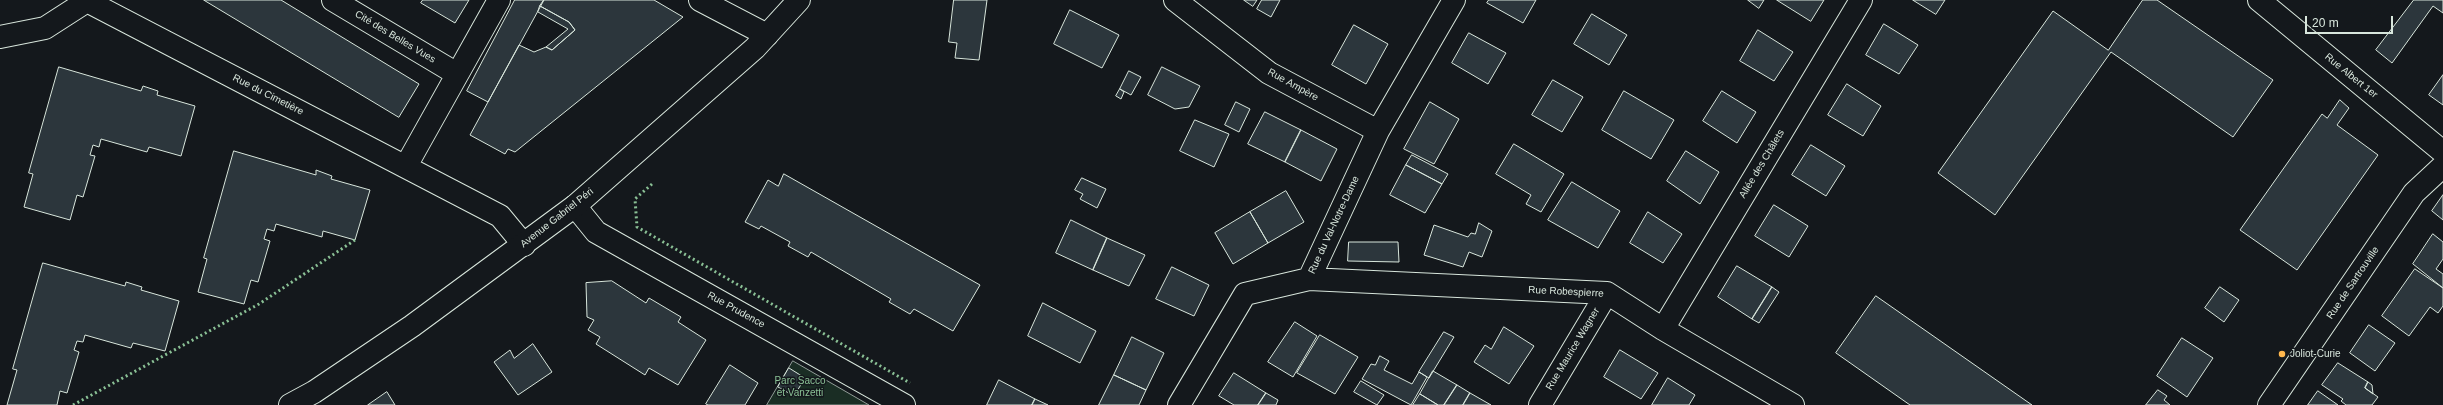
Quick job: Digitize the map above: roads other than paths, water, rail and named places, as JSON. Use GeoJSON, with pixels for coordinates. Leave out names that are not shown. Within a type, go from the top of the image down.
{"type":"FeatureCollection","features":[{"type":"Feature","properties":{"kind":"street","name":"Rue du Cimetière"},"geometry":{"type":"LineString","coordinates":[[0,37],[45,28],[88,0],[500,216],[524,245]]}},
{"type":"Feature","properties":{"kind":"street","name":"Cité des Belles Vues"},"geometry":{"type":"LineString","coordinates":[[333,0],[458,74]]}},
{"type":"Feature","properties":{"kind":"street"},"geometry":{"type":"LineString","coordinates":[[406,166],[499,0]]}},
{"type":"Feature","properties":{"kind":"street"},"geometry":{"type":"LineString","coordinates":[[700,0],[766,35]]}},
{"type":"Feature","properties":{"kind":"street","name":"Avenue Gabriel Péri"},"geometry":{"type":"LineString","coordinates":[[290,405],[314,392],[412,326],[524,245],[574,206],[755,48],[799,0]]}},
{"type":"Feature","properties":{"kind":"street","name":"Rue Ampère"},"geometry":{"type":"LineString","coordinates":[[1175,0],[1269,73],[1378,131]]}},
{"type":"Feature","properties":{"kind":"street","name":"Rue du Val-Notre-Dame"},"geometry":{"type":"LineString","coordinates":[[1179,405],[1245,294],[1309,279],[1378,131],[1454,0]]}},
{"type":"Feature","properties":{"kind":"street","name":"Allée des Châlets"},"geometry":{"type":"LineString","coordinates":[[1662,329],[1861,0]]}},
{"type":"Feature","properties":{"kind":"street","name":"Rue Albert 1er"},"geometry":{"type":"LineString","coordinates":[[2259,0],[2443,152]]}},
{"type":"Feature","properties":{"kind":"street","name":"Rue de Sartrouville"},"geometry":{"type":"LineString","coordinates":[[2269,405],[2414,193],[2443,166]]}},
{"type":"Feature","properties":{"kind":"street","name":"Rue Prudence"},"geometry":{"type":"LineString","coordinates":[[574,206],[596,232],[904,405]]}},
{"type":"Feature","properties":{"kind":"street","name":"Rue Robespierre"},"geometry":{"type":"LineString","coordinates":[[1309,279],[1607,293],[1662,329],[1793,405]]}},
{"type":"Feature","properties":{"kind":"street","name":"Rue Maurice Wagner"},"geometry":{"type":"LineString","coordinates":[[1540,405],[1607,293]]}},
{"type":"Feature","properties":{"kind":"place","name":"Joliot-Curie"},"geometry":{"type":"Point","coordinates":[2282,354]}},
{"type":"Feature","properties":{"kind":"park label","name":"Parc Sacco et Vanzetti"},"geometry":{"type":"Point","coordinates":[800,386]}}]}
